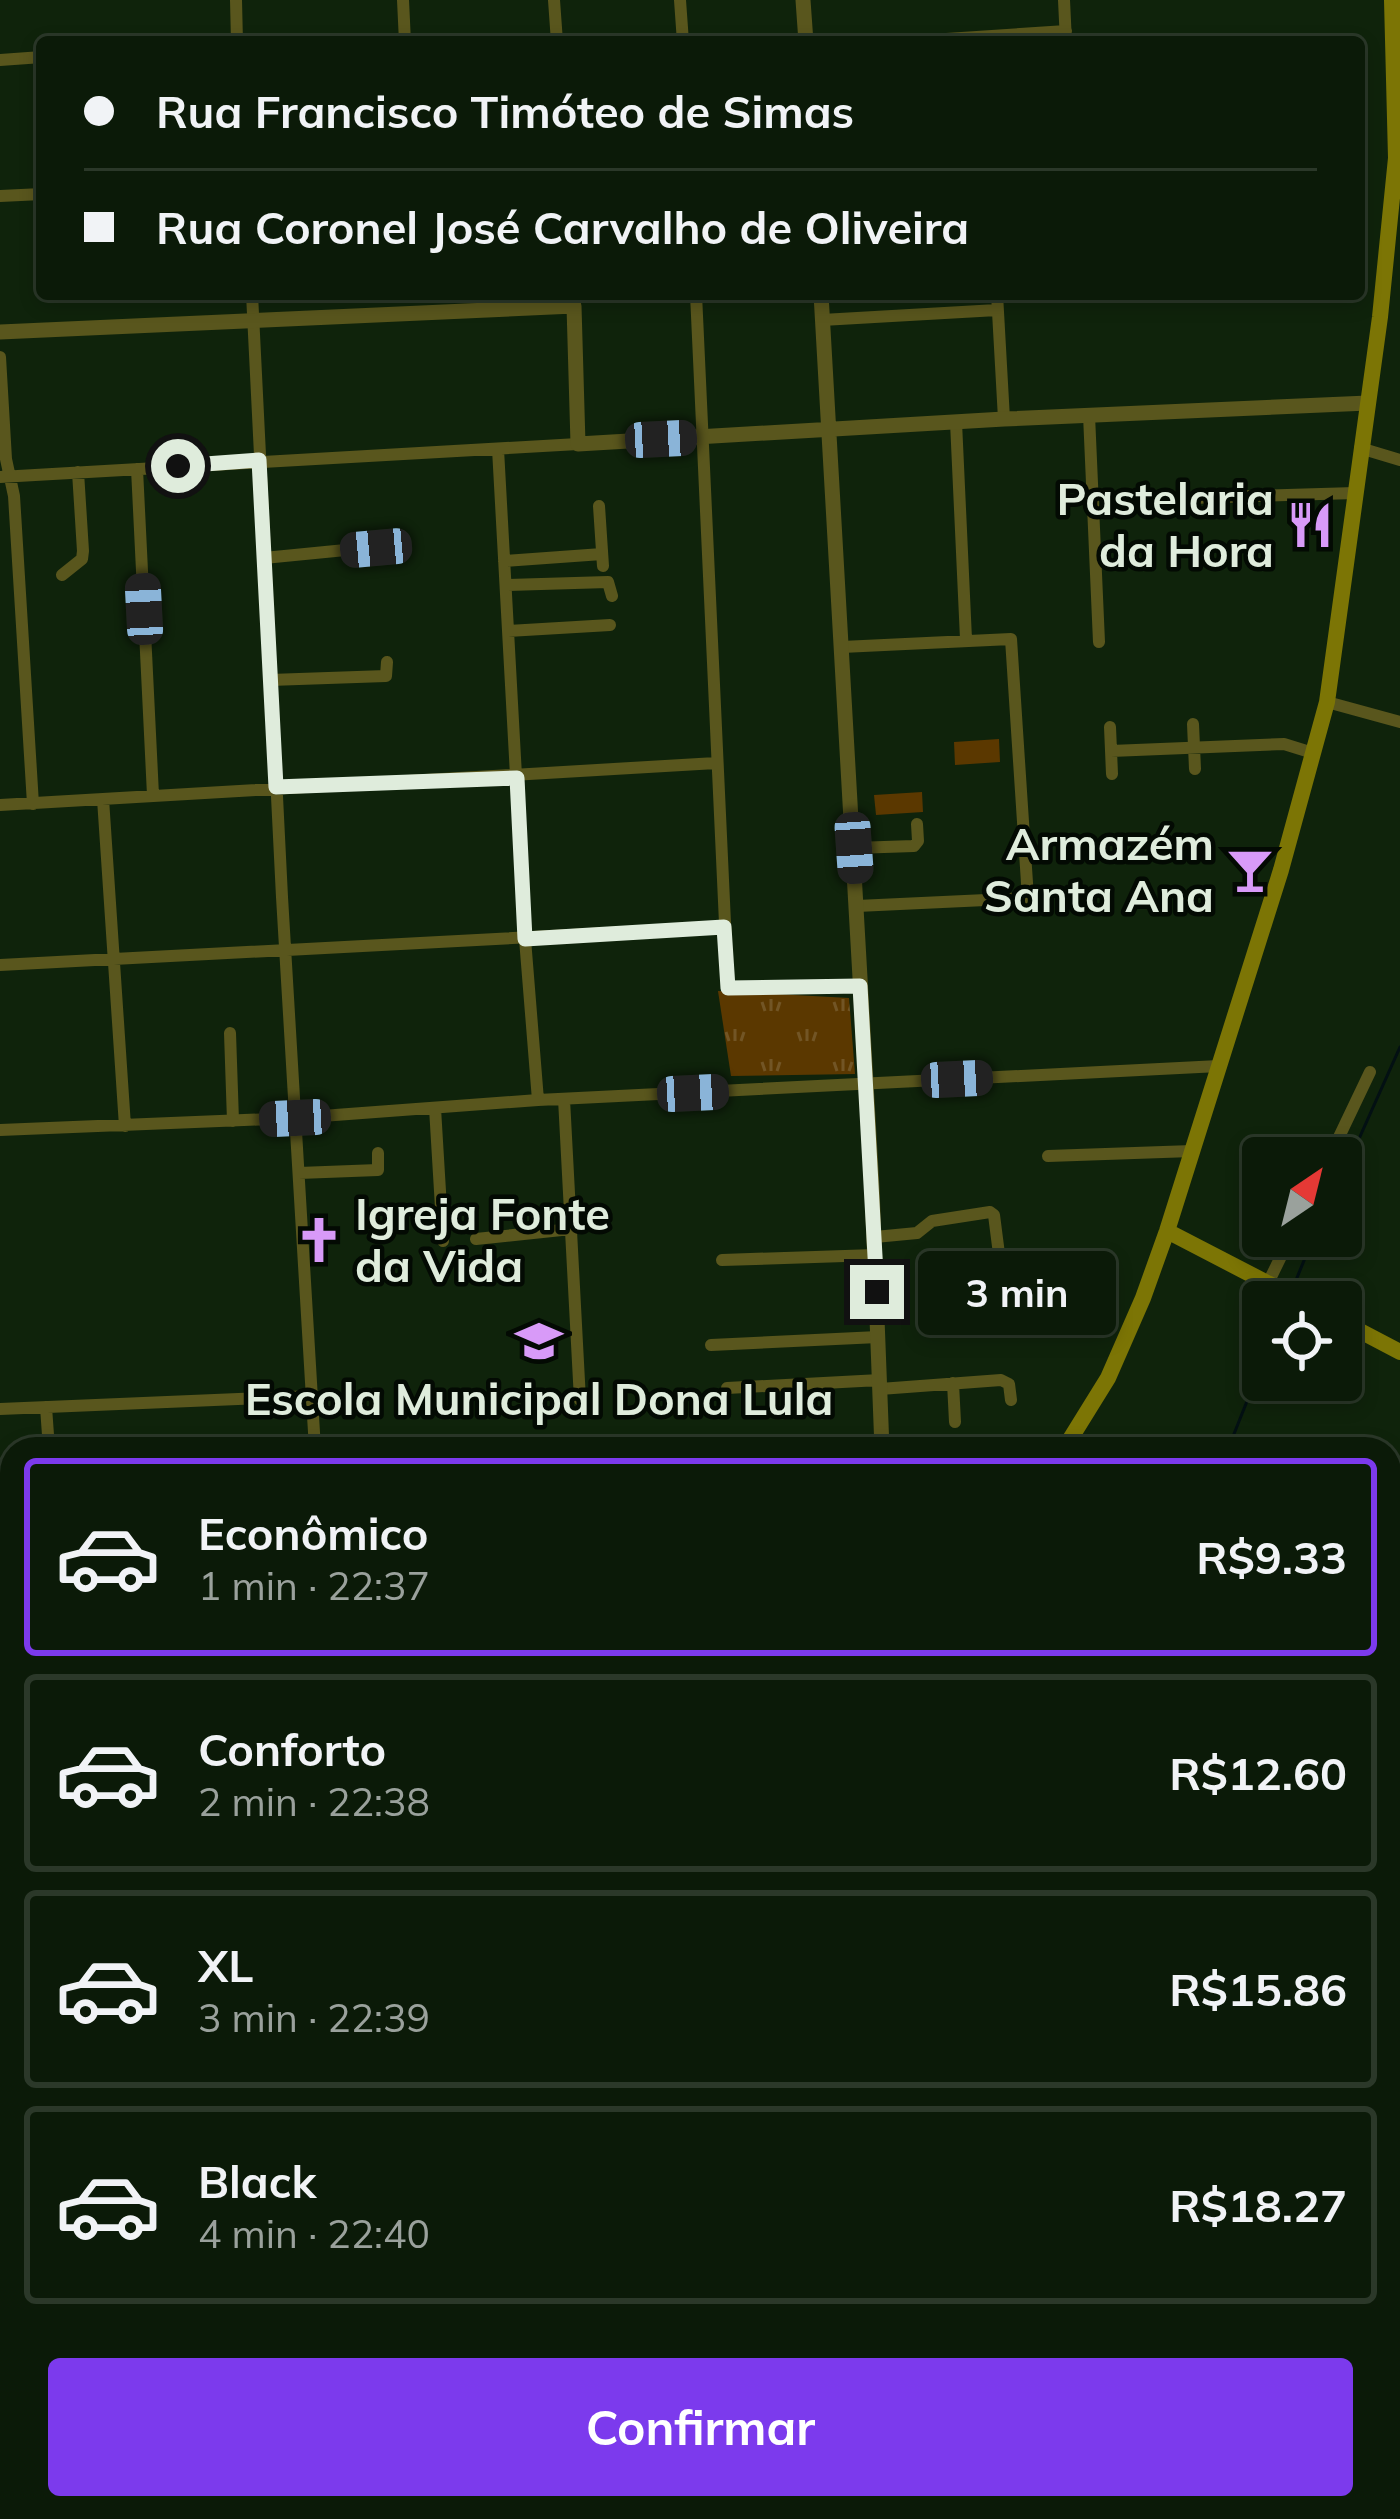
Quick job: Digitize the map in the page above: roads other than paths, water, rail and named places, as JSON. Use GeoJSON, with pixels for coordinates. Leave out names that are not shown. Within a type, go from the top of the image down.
{"type":"FeatureCollection","features":[{"type":"Feature","properties":{"kind":"main road"},"geometry":{"type":"LineString","coordinates":[[1059,1437],[1110,1365],[1143,1298],[1281,870],[1327,701],[1395,212],[1395,7]]}},
{"type":"Feature","properties":{"kind":"main road"},"geometry":{"type":"LineString","coordinates":[[1167,1231],[1263,1281]]}},
{"type":"Feature","properties":{"kind":"main road"},"geometry":{"type":"LineString","coordinates":[[1362,1333],[1400,1352]]}},
{"type":"Feature","properties":{"kind":"main road"},"geometry":{"type":"LineString","coordinates":[[1071,1437],[1108,1378],[1110,1365]]}},
{"type":"Feature","properties":{"kind":"street"},"geometry":{"type":"LineString","coordinates":[[236,0],[237,36]]}},
{"type":"Feature","properties":{"kind":"street"},"geometry":{"type":"LineString","coordinates":[[403,0],[405,36]]}},
{"type":"Feature","properties":{"kind":"street"},"geometry":{"type":"LineString","coordinates":[[554,0],[557,36]]}},
{"type":"Feature","properties":{"kind":"street"},"geometry":{"type":"LineString","coordinates":[[680,0],[683,36]]}},
{"type":"Feature","properties":{"kind":"street"},"geometry":{"type":"LineString","coordinates":[[803,0],[806,36]]}},
{"type":"Feature","properties":{"kind":"street"},"geometry":{"type":"LineString","coordinates":[[1064,0],[1066,36]]}},
{"type":"Feature","properties":{"kind":"street"},"geometry":{"type":"LineString","coordinates":[[0,59],[36,57]]}},
{"type":"Feature","properties":{"kind":"street"},"geometry":{"type":"LineString","coordinates":[[0,196],[36,194]]}},
{"type":"Feature","properties":{"kind":"street"},"geometry":{"type":"LineString","coordinates":[[252,300],[284,950],[314,1437]]}},
{"type":"Feature","properties":{"kind":"street"},"geometry":{"type":"LineString","coordinates":[[0,332],[573,300],[578,444]]}},
{"type":"Feature","properties":{"kind":"street"},"geometry":{"type":"LineString","coordinates":[[696,300],[728,988],[860,986]]}},
{"type":"Feature","properties":{"kind":"street"},"geometry":{"type":"LineString","coordinates":[[820,300],[854,848],[882,1437]]}},
{"type":"Feature","properties":{"kind":"street"},"geometry":{"type":"LineString","coordinates":[[997,300],[1004,419]]}},
{"type":"Feature","properties":{"kind":"street"},"geometry":{"type":"LineString","coordinates":[[822,320],[998,310]]}},
{"type":"Feature","properties":{"kind":"street"},"geometry":{"type":"LineString","coordinates":[[0,356],[5,476],[33,804]]}},
{"type":"Feature","properties":{"kind":"street"},"geometry":{"type":"LineString","coordinates":[[5,476],[1368,403]]}},
{"type":"Feature","properties":{"kind":"street"},"geometry":{"type":"LineString","coordinates":[[1089,415],[1099,642]]}},
{"type":"Feature","properties":{"kind":"street"},"geometry":{"type":"LineString","coordinates":[[956,422],[966,639]]}},
{"type":"Feature","properties":{"kind":"street"},"geometry":{"type":"LineString","coordinates":[[498,448],[538,1100]]}},
{"type":"Feature","properties":{"kind":"street"},"geometry":{"type":"LineString","coordinates":[[1360,448],[1400,460]]}},
{"type":"Feature","properties":{"kind":"street"},"geometry":{"type":"LineString","coordinates":[[137,469],[153,795]]}},
{"type":"Feature","properties":{"kind":"street"},"geometry":{"type":"LineString","coordinates":[[62,575],[82,559],[78,472]]}},
{"type":"Feature","properties":{"kind":"street"},"geometry":{"type":"LineString","coordinates":[[1191,498],[1355,493]]}},
{"type":"Feature","properties":{"kind":"street"},"geometry":{"type":"LineString","coordinates":[[504,561],[603,560],[599,506]]}},
{"type":"Feature","properties":{"kind":"street"},"geometry":{"type":"LineString","coordinates":[[264,558],[376,548]]}},
{"type":"Feature","properties":{"kind":"street"},"geometry":{"type":"LineString","coordinates":[[506,585],[608,583],[612,596]]}},
{"type":"Feature","properties":{"kind":"street"},"geometry":{"type":"LineString","coordinates":[[508,632],[610,625]]}},
{"type":"Feature","properties":{"kind":"street"},"geometry":{"type":"LineString","coordinates":[[842,647],[1011,639],[1028,898],[857,906]]}},
{"type":"Feature","properties":{"kind":"street"},"geometry":{"type":"LineString","coordinates":[[270,680],[386,676],[387,662]]}},
{"type":"Feature","properties":{"kind":"street"},"geometry":{"type":"LineString","coordinates":[[1327,701],[1400,722]]}},
{"type":"Feature","properties":{"kind":"street"},"geometry":{"type":"LineString","coordinates":[[1193,724],[1195,769]]}},
{"type":"Feature","properties":{"kind":"street"},"geometry":{"type":"LineString","coordinates":[[1110,728],[1112,774]]}},
{"type":"Feature","properties":{"kind":"street"},"geometry":{"type":"LineString","coordinates":[[1111,751],[1284,744],[1313,753]]}},
{"type":"Feature","properties":{"kind":"street"},"geometry":{"type":"LineString","coordinates":[[0,805],[716,764]]}},
{"type":"Feature","properties":{"kind":"street"},"geometry":{"type":"LineString","coordinates":[[103,800],[125,1126]]}},
{"type":"Feature","properties":{"kind":"street"},"geometry":{"type":"LineString","coordinates":[[854,848],[914,846],[917,824]]}},
{"type":"Feature","properties":{"kind":"street"},"geometry":{"type":"LineString","coordinates":[[0,965],[724,927]]}},
{"type":"Feature","properties":{"kind":"street"},"geometry":{"type":"LineString","coordinates":[[230,1033],[233,1121]]}},
{"type":"Feature","properties":{"kind":"street"},"geometry":{"type":"LineString","coordinates":[[0,1130],[1219,1066]]}},
{"type":"Feature","properties":{"kind":"street"},"geometry":{"type":"LineString","coordinates":[[1338,1137],[1370,1072]]}},
{"type":"Feature","properties":{"kind":"street"},"geometry":{"type":"LineString","coordinates":[[564,1099],[580,1400]]}},
{"type":"Feature","properties":{"kind":"street"},"geometry":{"type":"LineString","coordinates":[[435,1108],[443,1241]]}},
{"type":"Feature","properties":{"kind":"street"},"geometry":{"type":"LineString","coordinates":[[1048,1156],[1192,1151]]}},
{"type":"Feature","properties":{"kind":"street"},"geometry":{"type":"LineString","coordinates":[[298,1173],[378,1170],[378,1153]]}},
{"type":"Feature","properties":{"kind":"street"},"geometry":{"type":"LineString","coordinates":[[874,1237],[917,1232],[932,1221],[990,1212],[999,1254]]}},
{"type":"Feature","properties":{"kind":"street"},"geometry":{"type":"LineString","coordinates":[[476,1239],[571,1229]]}},
{"type":"Feature","properties":{"kind":"street"},"geometry":{"type":"LineString","coordinates":[[722,1260],[875,1255]]}},
{"type":"Feature","properties":{"kind":"street"},"geometry":{"type":"LineString","coordinates":[[711,1345],[878,1337]]}},
{"type":"Feature","properties":{"kind":"street"},"geometry":{"type":"LineString","coordinates":[[728,1388],[1005,1380],[1010,1400]]}},
{"type":"Feature","properties":{"kind":"street"},"geometry":{"type":"LineString","coordinates":[[953,1383],[955,1422]]}},
{"type":"Feature","properties":{"kind":"street"},"geometry":{"type":"LineString","coordinates":[[0,1409],[312,1396]]}},
{"type":"Feature","properties":{"kind":"street"},"geometry":{"type":"LineString","coordinates":[[46,1407],[49,1437]]}},
{"type":"Feature","properties":{"kind":"waterway"},"geometry":{"type":"LineString","coordinates":[[1360,1137],[1400,1047]]}},
{"type":"Feature","properties":{"kind":"waterway"},"geometry":{"type":"LineString","coordinates":[[1296,1281],[1305,1257]]}},
{"type":"Feature","properties":{"kind":"waterway"},"geometry":{"type":"LineString","coordinates":[[1233,1437],[1247,1401]]}},
{"type":"Feature","properties":{"kind":"place","name":"Pastelaria da Hora"},"geometry":{"type":"Point","coordinates":[1310,525]}},
{"type":"Feature","properties":{"kind":"place","name":"Armazém Santa Ana"},"geometry":{"type":"Point","coordinates":[1250,870]}},
{"type":"Feature","properties":{"kind":"place","name":"Igreja Fonte da Vida"},"geometry":{"type":"Point","coordinates":[319,1240]}},
{"type":"Feature","properties":{"kind":"place","name":"Escola Municipal Dona Lula"},"geometry":{"type":"Point","coordinates":[539,1341]}}]}
